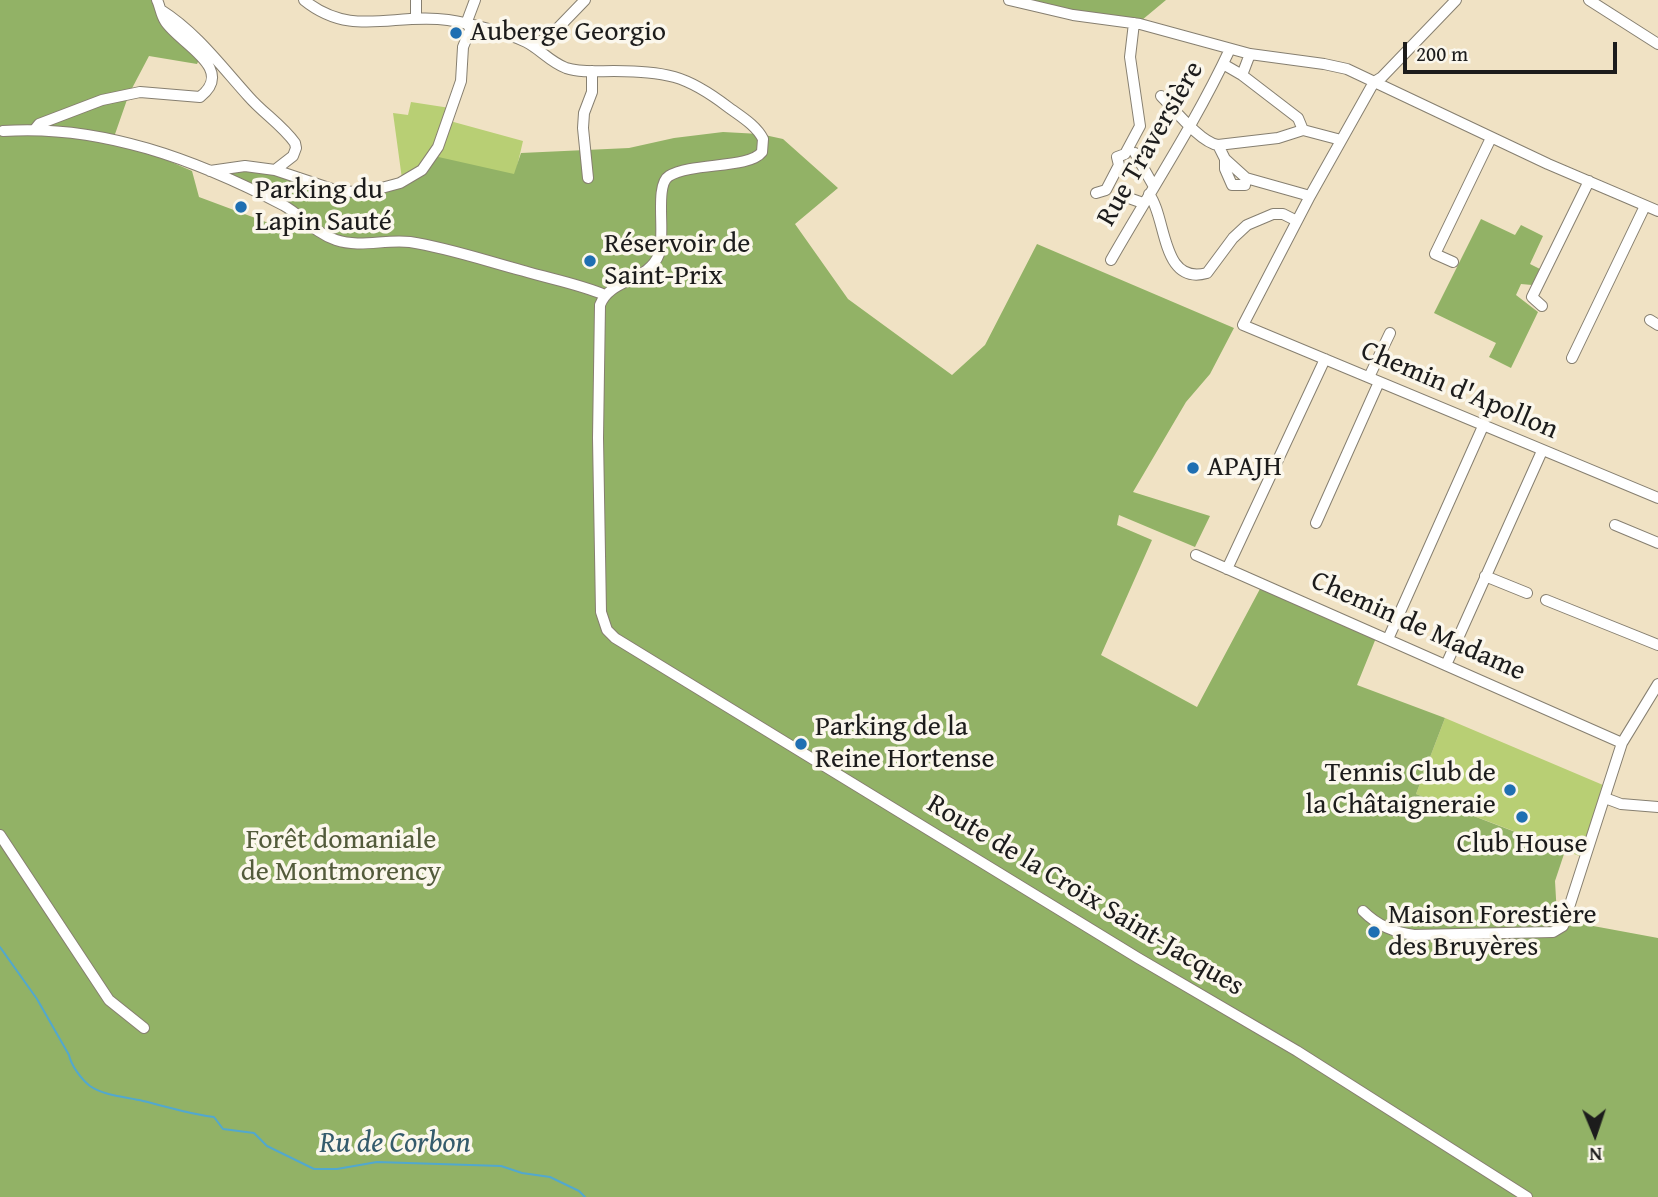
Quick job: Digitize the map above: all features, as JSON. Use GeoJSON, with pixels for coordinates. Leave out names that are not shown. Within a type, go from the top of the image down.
{"type":"FeatureCollection","features":[{"type":"Feature","properties":{"kind":"street"},"geometry":{"type":"LineString","coordinates":[[3,131],[35,129],[93,135],[141,145],[209,171],[285,206],[319,232],[335,240],[355,244],[398,240],[440,247],[606,295],[653,267],[661,248],[662,194],[665,180],[669,176],[698,167],[752,160],[762,152],[763,139],[752,125],[714,96],[683,78],[649,72],[592,71],[562,67],[524,41],[469,24],[416,18],[366,22],[342,20],[314,8],[304,0]]}},
{"type":"Feature","properties":{"kind":"street"},"geometry":{"type":"LineString","coordinates":[[416,0],[416,18]]}},
{"type":"Feature","properties":{"kind":"street"},"geometry":{"type":"LineString","coordinates":[[209,171],[245,166],[275,170],[335,190],[363,193],[393,187],[419,172],[438,147],[461,81],[463,47],[475,0]]}},
{"type":"Feature","properties":{"kind":"street"},"geometry":{"type":"LineString","coordinates":[[534,47],[556,30],[585,0]]}},
{"type":"Feature","properties":{"kind":"street"},"geometry":{"type":"LineString","coordinates":[[1009,0],[1073,15],[1158,28],[1250,54],[1347,69],[1491,138],[1658,211]]}},
{"type":"Feature","properties":{"kind":"street"},"geometry":{"type":"LineString","coordinates":[[1135,153],[1158,211],[1170,256],[1176,264],[1194,275],[1207,273],[1233,238],[1247,225],[1273,214],[1283,214],[1297,221],[1374,82],[1382,77],[1456,0]]}},
{"type":"Feature","properties":{"kind":"street"},"geometry":{"type":"LineString","coordinates":[[1589,0],[1658,44]]}},
{"type":"Feature","properties":{"kind":"street"},"geometry":{"type":"LineString","coordinates":[[159,5],[208,49],[251,99],[295,143],[293,156],[275,170]]}},
{"type":"Feature","properties":{"kind":"street"},"geometry":{"type":"LineString","coordinates":[[35,129],[40,124],[102,100],[140,93],[200,97],[206,92],[211,78],[208,64],[164,20],[159,5]]}},
{"type":"Feature","properties":{"kind":"street"},"geometry":{"type":"LineString","coordinates":[[1096,193],[1106,190],[1119,165],[1117,157],[1125,154],[1140,126],[1130,57],[1134,23]]}},
{"type":"Feature","properties":{"kind":"street","name":"Rue Traversière"},"geometry":{"type":"LineString","coordinates":[[1111,260],[1191,127],[1230,49]]}},
{"type":"Feature","properties":{"kind":"street"},"geometry":{"type":"LineString","coordinates":[[1242,75],[1250,54]]}},
{"type":"Feature","properties":{"kind":"street"},"geometry":{"type":"LineString","coordinates":[[1223,64],[1242,75],[1298,118],[1303,130]]}},
{"type":"Feature","properties":{"kind":"street"},"geometry":{"type":"LineString","coordinates":[[588,178],[583,128],[584,113],[592,92],[592,71]]}},
{"type":"Feature","properties":{"kind":"street"},"geometry":{"type":"LineString","coordinates":[[1161,96],[1213,145],[1278,138],[1303,130],[1340,140]]}},
{"type":"Feature","properties":{"kind":"street"},"geometry":{"type":"LineString","coordinates":[[1453,262],[1435,254],[1491,138]]}},
{"type":"Feature","properties":{"kind":"street"},"geometry":{"type":"LineString","coordinates":[[1219,145],[1225,159],[1246,178],[1310,196]]}},
{"type":"Feature","properties":{"kind":"street"},"geometry":{"type":"LineString","coordinates":[[1542,306],[1532,297],[1589,181]]}},
{"type":"Feature","properties":{"kind":"street"},"geometry":{"type":"LineString","coordinates":[[1123,196],[1149,194]]}},
{"type":"Feature","properties":{"kind":"street"},"geometry":{"type":"LineString","coordinates":[[1572,358],[1645,206]]}},
{"type":"Feature","properties":{"kind":"street","name":"Chemin d'Apollon"},"geometry":{"type":"LineString","coordinates":[[1297,221],[1243,325],[1658,498]]}},
{"type":"Feature","properties":{"kind":"street","name":"Route de la Croix Saint-Jacques"},"geometry":{"type":"LineString","coordinates":[[606,295],[598,312],[601,612],[607,630],[615,638],[1090,930],[1297,1051],[1527,1197]]}},
{"type":"Feature","properties":{"kind":"street"},"geometry":{"type":"LineString","coordinates":[[1316,523],[1374,380],[1390,333]]}},
{"type":"Feature","properties":{"kind":"street"},"geometry":{"type":"LineString","coordinates":[[1227,569],[1325,359]]}},
{"type":"Feature","properties":{"kind":"street"},"geometry":{"type":"LineString","coordinates":[[1388,639],[1484,425]]}},
{"type":"Feature","properties":{"kind":"street"},"geometry":{"type":"LineString","coordinates":[[1446,665],[1542,451]]}},
{"type":"Feature","properties":{"kind":"street"},"geometry":{"type":"LineString","coordinates":[[1615,525],[1658,543]]}},
{"type":"Feature","properties":{"kind":"street","name":"Chemin de Madame"},"geometry":{"type":"LineString","coordinates":[[1196,555],[1622,743]]}},
{"type":"Feature","properties":{"kind":"street"},"geometry":{"type":"LineString","coordinates":[[1485,576],[1527,593]]}},
{"type":"Feature","properties":{"kind":"street"},"geometry":{"type":"LineString","coordinates":[[1546,600],[1658,645]]}},
{"type":"Feature","properties":{"kind":"street"},"geometry":{"type":"LineString","coordinates":[[1363,911],[1394,932],[1414,935],[1558,930],[1563,926],[1622,743],[1658,684]]}},
{"type":"Feature","properties":{"kind":"street"},"geometry":{"type":"LineString","coordinates":[[1605,798],[1621,804],[1658,807]]}},
{"type":"Feature","properties":{"kind":"street"},"geometry":{"type":"LineString","coordinates":[[0,835],[109,1000],[144,1028]]}},
{"type":"Feature","properties":{"kind":"green space","name":"Forêt domaniale de Montmorency"},"geometry":{"type":"Polygon","coordinates":[[[0,0],[153,0],[204,49],[197,64],[149,56],[129,94],[114,137],[192,171],[199,197],[274,225],[289,209],[209,171],[245,166],[335,190],[393,187],[434,156],[514,174],[521,153],[629,148],[674,138],[723,132],[760,134],[783,139],[838,188],[795,224],[848,299],[952,375],[985,345],[1037,244],[1234,328],[1210,374],[1186,402],[1133,492],[1210,516],[1195,547],[1119,515],[1117,525],[1152,540],[1101,655],[1197,707],[1261,587],[1376,638],[1357,685],[1445,718],[1416,794],[1565,851],[1555,881],[1557,916],[1566,916],[1577,923],[1658,938],[1658,1197],[0,1197],[0,0]]]}},
{"type":"Feature","properties":{"kind":"green space"},"geometry":{"type":"Polygon","coordinates":[[[1032,0],[1166,0],[1142,20],[1055,7],[1032,0]]]}},
{"type":"Feature","properties":{"kind":"green space"},"geometry":{"type":"Polygon","coordinates":[[[411,102],[450,108],[428,160],[402,179],[393,113],[408,115],[411,102]]]}},
{"type":"Feature","properties":{"kind":"green space"},"geometry":{"type":"Polygon","coordinates":[[[450,121],[523,141],[495,261],[363,193],[412,178],[450,121]]]}},
{"type":"Feature","properties":{"kind":"green space"},"geometry":{"type":"Polygon","coordinates":[[[1481,219],[1515,235],[1521,225],[1543,236],[1530,264],[1540,269],[1532,285],[1521,284],[1516,295],[1538,312],[1511,368],[1489,357],[1496,343],[1434,313],[1481,219]]]}},
{"type":"Feature","properties":{"kind":"green space","name":"Tennis Club de la Châtaigneraie"},"geometry":{"type":"Polygon","coordinates":[[[1445,718],[1603,785],[1582,857],[1416,794],[1445,718]]]}},
{"type":"Feature","properties":{"kind":"waterway","name":"Ru de Corbon"},"geometry":{"type":"LineString","coordinates":[[0,947],[37,999],[77,1072],[87,1083],[102,1092],[214,1117],[223,1129],[254,1133],[267,1146],[314,1169],[337,1169],[377,1162],[501,1166],[522,1173],[550,1177],[579,1191],[585,1197]]}},
{"type":"Feature","properties":{"kind":"place","name":"Auberge Georgio"},"geometry":{"type":"Point","coordinates":[456,33]}},
{"type":"Feature","properties":{"kind":"place","name":"Parking du Lapin Sauté"},"geometry":{"type":"Point","coordinates":[241,207]}},
{"type":"Feature","properties":{"kind":"place","name":"Réservoir de Saint-Prix"},"geometry":{"type":"Point","coordinates":[590,261]}},
{"type":"Feature","properties":{"kind":"place","name":"APAJH"},"geometry":{"type":"Point","coordinates":[1193,468]}},
{"type":"Feature","properties":{"kind":"place","name":"Parking de la Reine Hortense"},"geometry":{"type":"Point","coordinates":[801,744]}},
{"type":"Feature","properties":{"kind":"place","name":"Tennis Club de la Châtaigneraie"},"geometry":{"type":"Point","coordinates":[1510,790]}},
{"type":"Feature","properties":{"kind":"place","name":"Club House"},"geometry":{"type":"Point","coordinates":[1522,817]}},
{"type":"Feature","properties":{"kind":"place","name":"Maison Forestière des Bruyères"},"geometry":{"type":"Point","coordinates":[1374,932]}}]}
